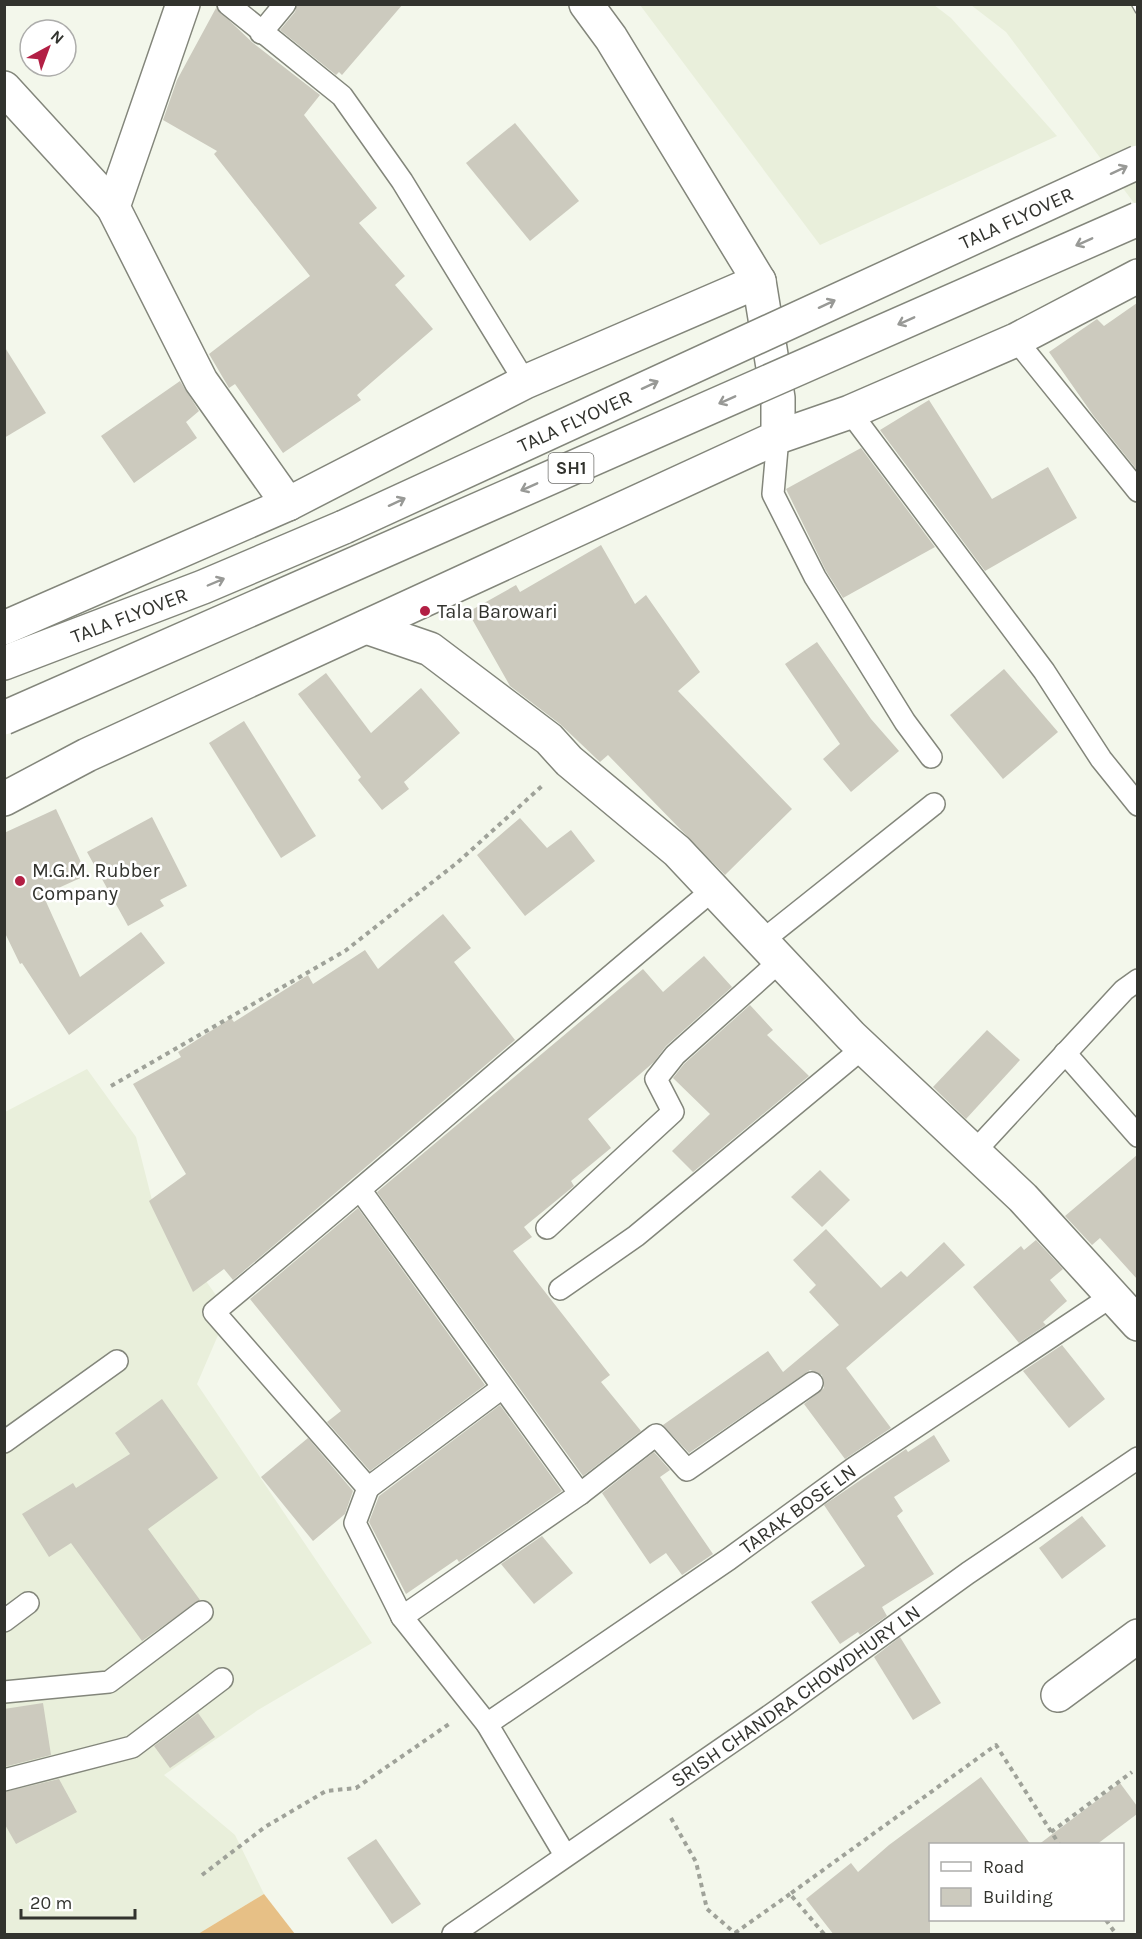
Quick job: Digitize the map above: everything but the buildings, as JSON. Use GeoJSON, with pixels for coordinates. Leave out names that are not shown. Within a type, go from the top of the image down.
{"type":"FeatureCollection","features":[{"type":"Feature","properties":{"kind":"street"},"geometry":{"type":"LineString","coordinates":[[113,207],[183,4]]}},
{"type":"Feature","properties":{"kind":"street"},"geometry":{"type":"LineString","coordinates":[[586,4],[611,38],[759,281],[778,399],[778,437]]}},
{"type":"Feature","properties":{"kind":"street"},"geometry":{"type":"LineString","coordinates":[[4,88],[113,207],[201,381],[288,504]]}},
{"type":"Feature","properties":{"kind":"street","name":"TALA FLYOVER"},"geometry":{"type":"LineString","coordinates":[[4,663],[204,588],[1137,162]]}},
{"type":"Feature","properties":{"kind":"street","name":"TALA FLYOVER"},"geometry":{"type":"LineString","coordinates":[[4,718],[1137,219]]}},
{"type":"Feature","properties":{"kind":"street"},"geometry":{"type":"LineString","coordinates":[[4,799],[87,755],[778,437],[850,412],[1016,340],[1137,276]]}},
{"type":"Feature","properties":{"kind":"street"},"geometry":{"type":"LineString","coordinates":[[4,628],[288,504],[525,382],[759,281]]}},
{"type":"Feature","properties":{"kind":"street"},"geometry":{"type":"LineString","coordinates":[[366,627],[430,649],[549,739],[569,761],[677,851],[864,1047],[1023,1198],[1137,1324]]}},
{"type":"Feature","properties":{"kind":"street"},"geometry":{"type":"LineString","coordinates":[[1058,1695],[1137,1636]]}},
{"type":"Feature","properties":{"kind":"lane"},"geometry":{"type":"LineString","coordinates":[[228,4],[261,33],[342,96],[402,181],[525,382]]}},
{"type":"Feature","properties":{"kind":"lane"},"geometry":{"type":"LineString","coordinates":[[261,33],[285,4]]}},
{"type":"Feature","properties":{"kind":"lane"},"geometry":{"type":"LineString","coordinates":[[1016,340],[1137,491]]}},
{"type":"Feature","properties":{"kind":"lane"},"geometry":{"type":"LineString","coordinates":[[850,412],[1044,671],[1101,759],[1137,805]]}},
{"type":"Feature","properties":{"kind":"lane"},"geometry":{"type":"LineString","coordinates":[[778,437],[773,494],[815,577],[905,722],[931,757]]}},
{"type":"Feature","properties":{"kind":"lane"},"geometry":{"type":"LineString","coordinates":[[547,1228],[674,1112],[657,1079],[675,1055],[771,951],[934,804]]}},
{"type":"Feature","properties":{"kind":"lane"},"geometry":{"type":"LineString","coordinates":[[368,1488],[214,1312],[361,1191],[492,1075],[714,889]]}},
{"type":"Feature","properties":{"kind":"lane"},"geometry":{"type":"LineString","coordinates":[[975,1151],[1124,990],[1137,980]]}},
{"type":"Feature","properties":{"kind":"lane"},"geometry":{"type":"LineString","coordinates":[[560,1289],[636,1236],[864,1047]]}},
{"type":"Feature","properties":{"kind":"lane"},"geometry":{"type":"LineString","coordinates":[[1065,1053],[1137,1136]]}},
{"type":"Feature","properties":{"kind":"lane"},"geometry":{"type":"LineString","coordinates":[[361,1191],[580,1494]]}},
{"type":"Feature","properties":{"kind":"lane","name":"TARAK BOSE LN"},"geometry":{"type":"LineString","coordinates":[[480,1716],[729,1559],[855,1468],[1112,1296]]}},
{"type":"Feature","properties":{"kind":"lane"},"geometry":{"type":"LineString","coordinates":[[4,1442],[117,1361]]}},
{"type":"Feature","properties":{"kind":"lane"},"geometry":{"type":"LineString","coordinates":[[402,1617],[580,1494],[656,1436],[687,1470],[812,1383]]}},
{"type":"Feature","properties":{"kind":"lane"},"geometry":{"type":"LineString","coordinates":[[502,1388],[368,1488],[355,1523],[402,1617],[480,1716],[565,1855]]}},
{"type":"Feature","properties":{"kind":"lane","name":"SRISH CHANDRA CHOWDHURY LN"},"geometry":{"type":"LineString","coordinates":[[453,1935],[565,1855],[778,1710],[968,1573],[1137,1458]]}},
{"type":"Feature","properties":{"kind":"lane"},"geometry":{"type":"LineString","coordinates":[[4,1621],[28,1603]]}},
{"type":"Feature","properties":{"kind":"lane"},"geometry":{"type":"LineString","coordinates":[[4,1692],[109,1682],[202,1612]]}},
{"type":"Feature","properties":{"kind":"lane"},"geometry":{"type":"LineString","coordinates":[[4,1780],[132,1747],[222,1679]]}},
{"type":"Feature","properties":{"kind":"path"},"geometry":{"type":"LineString","coordinates":[[111,1086],[345,951],[458,862],[569,761]]}},
{"type":"Feature","properties":{"kind":"path"},"geometry":{"type":"LineString","coordinates":[[202,1875],[265,1827],[326,1791],[356,1788],[480,1716]]}},
{"type":"Feature","properties":{"kind":"path"},"geometry":{"type":"LineString","coordinates":[[657,1793],[696,1862],[707,1909],[735,1934],[996,1745],[1058,1843]]}},
{"type":"Feature","properties":{"kind":"path"},"geometry":{"type":"LineString","coordinates":[[1051,1832],[1132,1772]]}},
{"type":"Feature","properties":{"kind":"path"},"geometry":{"type":"LineString","coordinates":[[790,1894],[824,1935]]}},
{"type":"Feature","properties":{"kind":"path"},"geometry":{"type":"LineString","coordinates":[[1107,1921],[1116,1935]]}},
{"type":"Feature","properties":{"kind":"shaded area"},"geometry":{"type":"Polygon","coordinates":[[[640,5],[934,5],[951,18],[1057,136],[820,245],[640,5]]]}},
{"type":"Feature","properties":{"kind":"shaded area"},"geometry":{"type":"Polygon","coordinates":[[[971,5],[1137,5],[1137,207],[1006,32],[971,5]]]}},
{"type":"Feature","properties":{"kind":"shaded area"},"geometry":{"type":"Polygon","coordinates":[[[87,1069],[136,1137],[154,1208],[228,1312],[197,1384],[372,1643],[258,1710],[164,1775],[235,1835],[264,1894],[198,1934],[5,1934],[5,1112],[87,1069]]]}},
{"type":"Feature","properties":{"kind":"shaded area"},"geometry":{"type":"Polygon","coordinates":[[[264,1894],[295,1934],[198,1934],[264,1894]]]}},
{"type":"Feature","properties":{"kind":"railway"},"geometry":{"type":"LineString","coordinates":[[1134,4],[1138,11]]}},
{"type":"Feature","properties":{"kind":"place","name":"Tala Barowari"},"geometry":{"type":"Point","coordinates":[425,611]}},
{"type":"Feature","properties":{"kind":"place","name":"M.G.M. Rubber Company"},"geometry":{"type":"Point","coordinates":[20,881]}}]}
